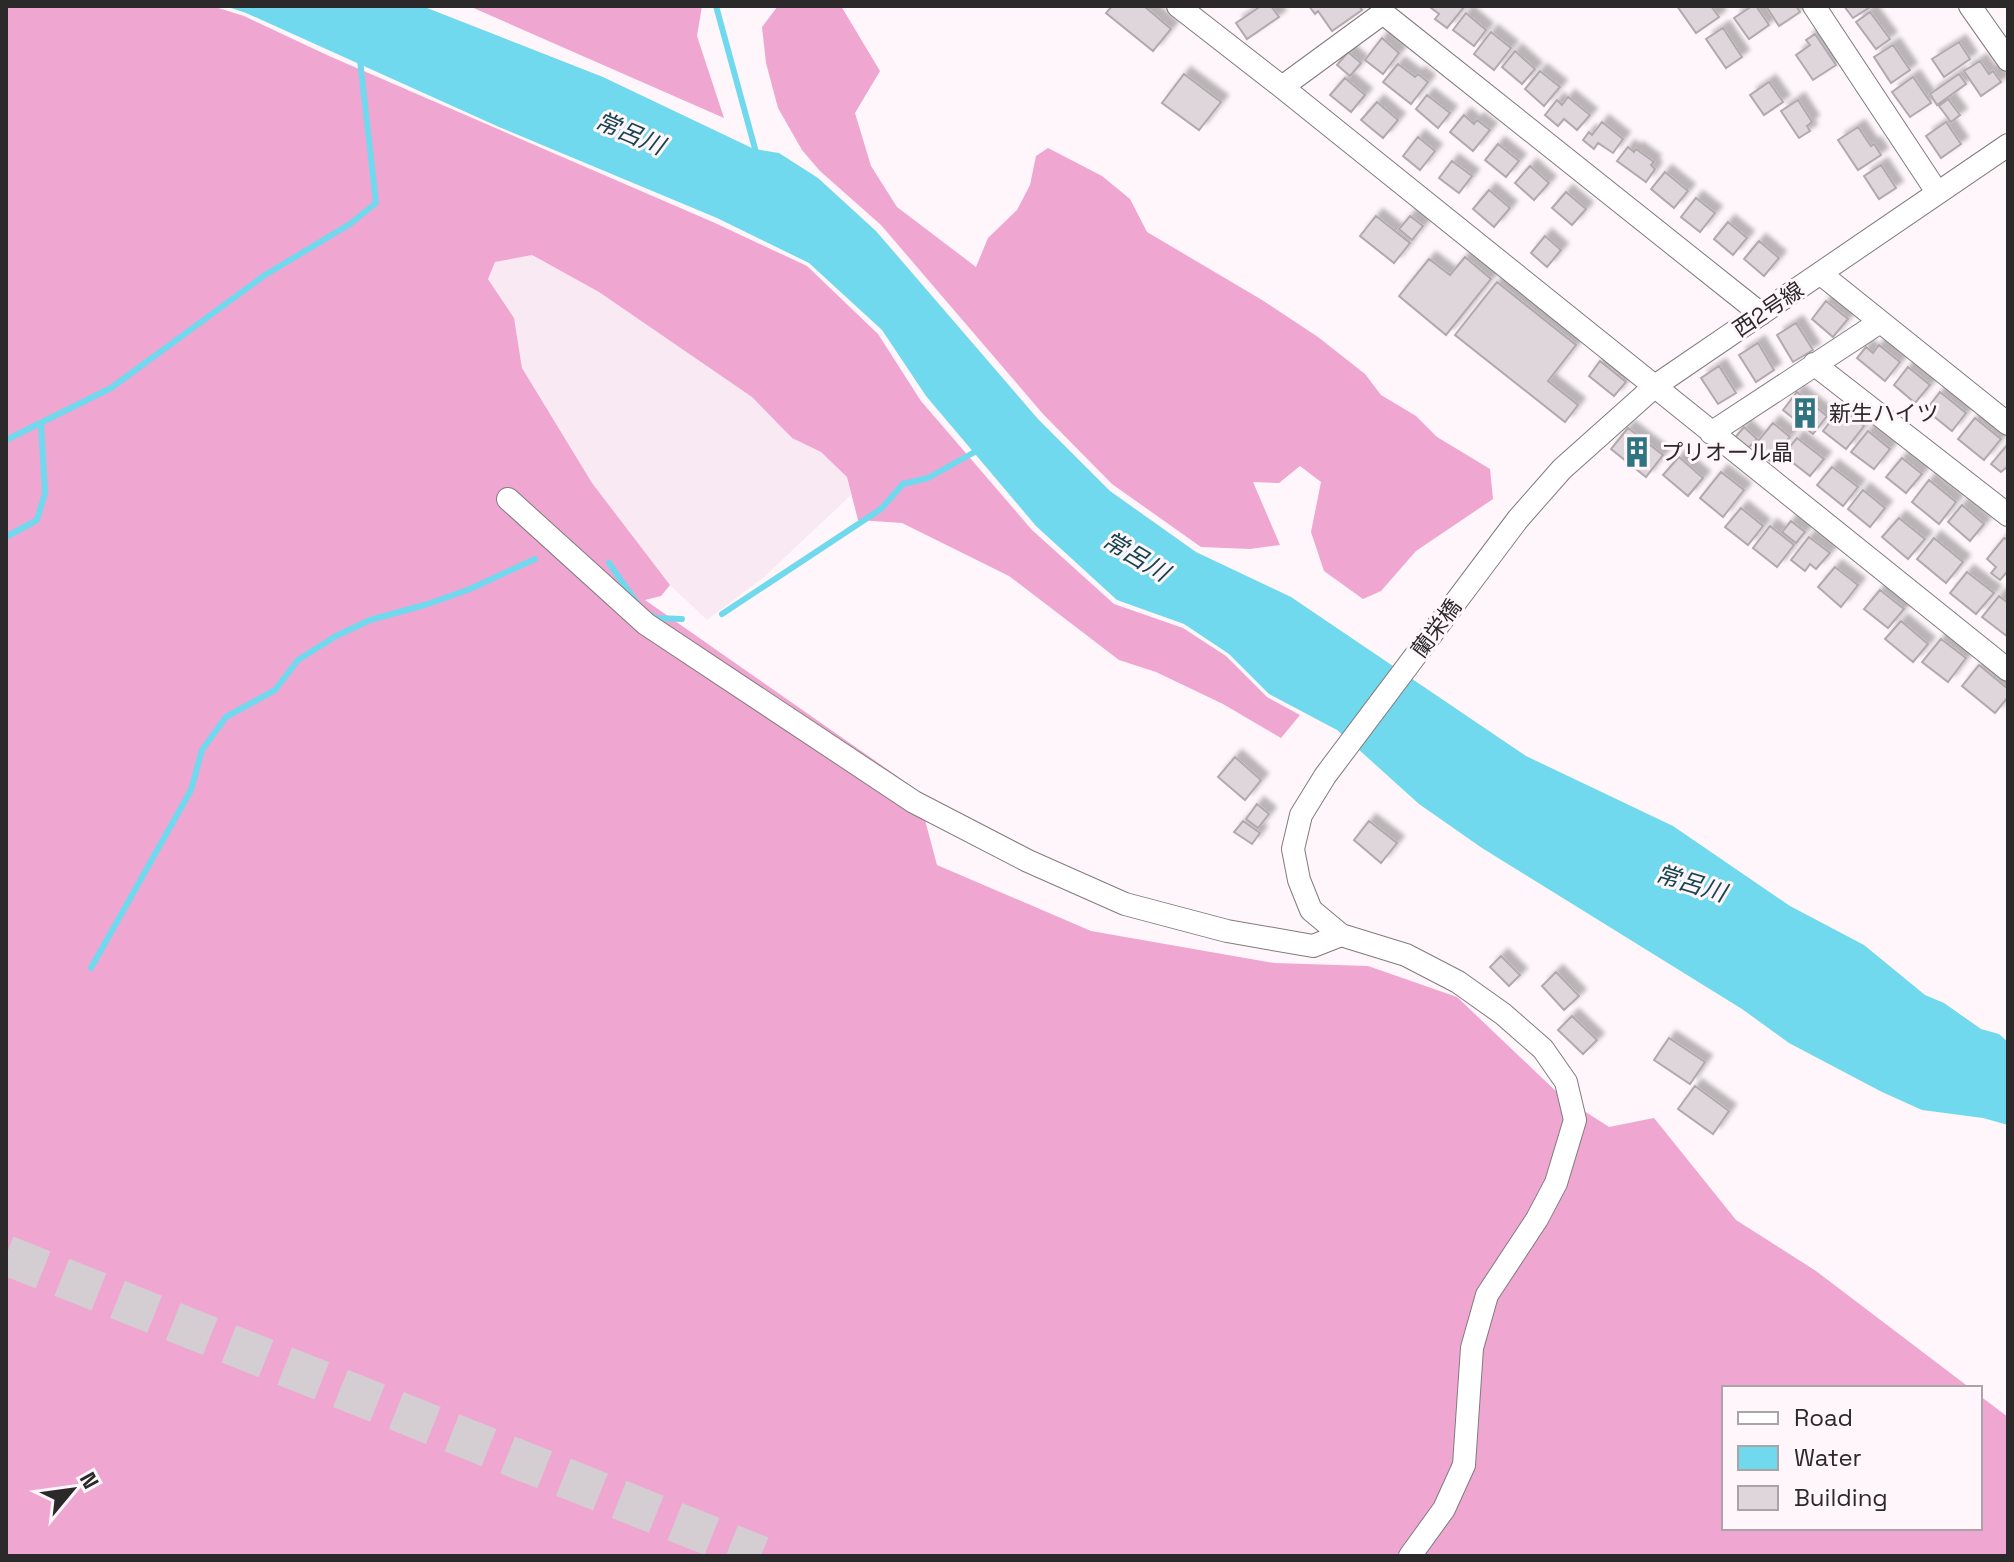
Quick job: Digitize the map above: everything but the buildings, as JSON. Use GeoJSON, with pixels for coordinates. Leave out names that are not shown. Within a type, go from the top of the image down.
{"type":"FeatureCollection","features":[{"type":"Feature","properties":{"kind":"street"},"geometry":{"type":"LineString","coordinates":[[1178,6],[2008,670]]}},
{"type":"Feature","properties":{"kind":"street"},"geometry":{"type":"LineString","coordinates":[[1814,6],[1937,192]]}},
{"type":"Feature","properties":{"kind":"street"},"geometry":{"type":"LineString","coordinates":[[1970,6],[2008,60]]}},
{"type":"Feature","properties":{"kind":"street"},"geometry":{"type":"LineString","coordinates":[[1282,87],[1383,13],[1761,314]]}},
{"type":"Feature","properties":{"kind":"street","name":"西2号線"},"geometry":{"type":"LineString","coordinates":[[1543,491],[1562,469],[1655,386],[2008,145]]}},
{"type":"Feature","properties":{"kind":"street"},"geometry":{"type":"LineString","coordinates":[[1821,274],[2008,424]]}},
{"type":"Feature","properties":{"kind":"street"},"geometry":{"type":"LineString","coordinates":[[1711,433],[1880,322]]}},
{"type":"Feature","properties":{"kind":"street"},"geometry":{"type":"LineString","coordinates":[[1814,364],[2008,515]]}},
{"type":"Feature","properties":{"kind":"street","name":"蘭栄橋"},"geometry":{"type":"LineString","coordinates":[[1341,935],[1311,910],[1299,880],[1293,849],[1301,815],[1332,768],[1518,519],[1543,491]]}},
{"type":"Feature","properties":{"kind":"street"},"geometry":{"type":"LineString","coordinates":[[508,499],[646,624],[914,802],[1028,861],[1125,904],[1227,931],[1313,946],[1341,935],[1406,955],[1458,982],[1503,1014],[1543,1049],[1566,1082],[1575,1120],[1556,1183],[1537,1219],[1487,1295],[1472,1348],[1464,1465],[1444,1509],[1410,1556]]}},
{"type":"Feature","properties":{"kind":"shaded area"},"geometry":{"type":"Polygon","coordinates":[[[6,6],[212,6],[244,16],[807,266],[878,334],[921,401],[1032,530],[1114,604],[1183,628],[1226,656],[1267,697],[1300,715],[1281,738],[1223,704],[1156,672],[1119,660],[1009,576],[902,523],[858,520],[847,477],[821,452],[792,438],[752,397],[599,292],[532,255],[495,262],[488,279],[514,318],[522,368],[592,483],[670,585],[661,596],[645,600],[917,790],[937,865],[1091,931],[1274,963],[1368,966],[1457,997],[1561,1096],[1609,1127],[1654,1118],[1736,1220],[1816,1271],[1967,1386],[1722,1386],[1722,1530],[1982,1530],[1982,1398],[2008,1417],[2008,1556],[6,1556],[6,6]]]}},
{"type":"Feature","properties":{"kind":"shaded area"},"geometry":{"type":"Polygon","coordinates":[[[469,6],[702,6],[697,36],[724,118],[469,6]]]}},
{"type":"Feature","properties":{"kind":"shaded area"},"geometry":{"type":"Polygon","coordinates":[[[778,6],[841,6],[880,71],[855,113],[871,166],[897,207],[976,267],[988,238],[1017,210],[1030,185],[1036,156],[1048,148],[1102,176],[1130,199],[1147,232],[1318,337],[1365,374],[1381,395],[1416,416],[1437,437],[1490,469],[1493,499],[1416,551],[1381,591],[1363,599],[1324,571],[1311,532],[1321,482],[1300,466],[1279,483],[1253,482],[1280,545],[1250,549],[1201,547],[1112,484],[1043,414],[881,225],[820,171],[802,150],[778,108],[766,63],[762,27],[778,6]]]}},
{"type":"Feature","properties":{"kind":"shaded area"},"geometry":{"type":"Polygon","coordinates":[[[531,255],[599,292],[752,397],[792,438],[821,452],[847,477],[851,495],[764,577],[707,620],[670,585],[592,483],[522,368],[514,318],[488,278],[495,262],[531,255]]]}},
{"type":"Feature","properties":{"kind":"water","name":"常呂川"},"geometry":{"type":"Polygon","coordinates":[[[225,6],[422,6],[603,77],[754,149],[779,153],[818,178],[876,231],[1038,419],[1110,491],[1196,552],[1291,597],[1526,756],[1673,826],[1790,906],[1864,945],[1925,995],[1944,1003],[1981,1029],[1999,1034],[2008,1042],[2008,1125],[1983,1118],[1922,1110],[1789,1043],[1742,1009],[1482,848],[1419,804],[1337,730],[1269,694],[1229,654],[1184,624],[1117,600],[1036,526],[926,396],[882,330],[809,263],[717,218],[499,127],[225,6]]]}},
{"type":"Feature","properties":{"kind":"waterway"},"geometry":{"type":"LineString","coordinates":[[716,6],[757,156]]}},
{"type":"Feature","properties":{"kind":"waterway"},"geometry":{"type":"LineString","coordinates":[[6,440],[111,388],[265,275],[350,224],[376,203],[360,60]]}},
{"type":"Feature","properties":{"kind":"waterway"},"geometry":{"type":"LineString","coordinates":[[6,537],[37,520],[45,493],[41,424]]}},
{"type":"Feature","properties":{"kind":"waterway"},"geometry":{"type":"LineString","coordinates":[[722,614],[881,509],[903,484],[928,478],[980,449]]}},
{"type":"Feature","properties":{"kind":"waterway"},"geometry":{"type":"LineString","coordinates":[[91,968],[191,790],[202,750],[226,717],[275,690],[298,660],[336,636],[370,620],[470,589],[535,559]]}},
{"type":"Feature","properties":{"kind":"waterway"},"geometry":{"type":"LineString","coordinates":[[609,563],[637,603]]}},
{"type":"Feature","properties":{"kind":"waterway"},"geometry":{"type":"LineString","coordinates":[[651,615],[682,619]]}},
{"type":"Feature","properties":{"kind":"tunnel"},"geometry":{"type":"LineString","coordinates":[[6,1255],[761,1556]]}},
{"type":"Feature","properties":{"kind":"place","name":"新生ハイツ"},"geometry":{"type":"Point","coordinates":[1805,413]}},
{"type":"Feature","properties":{"kind":"place","name":"プリオール晶"},"geometry":{"type":"Point","coordinates":[1637,452]}}]}
